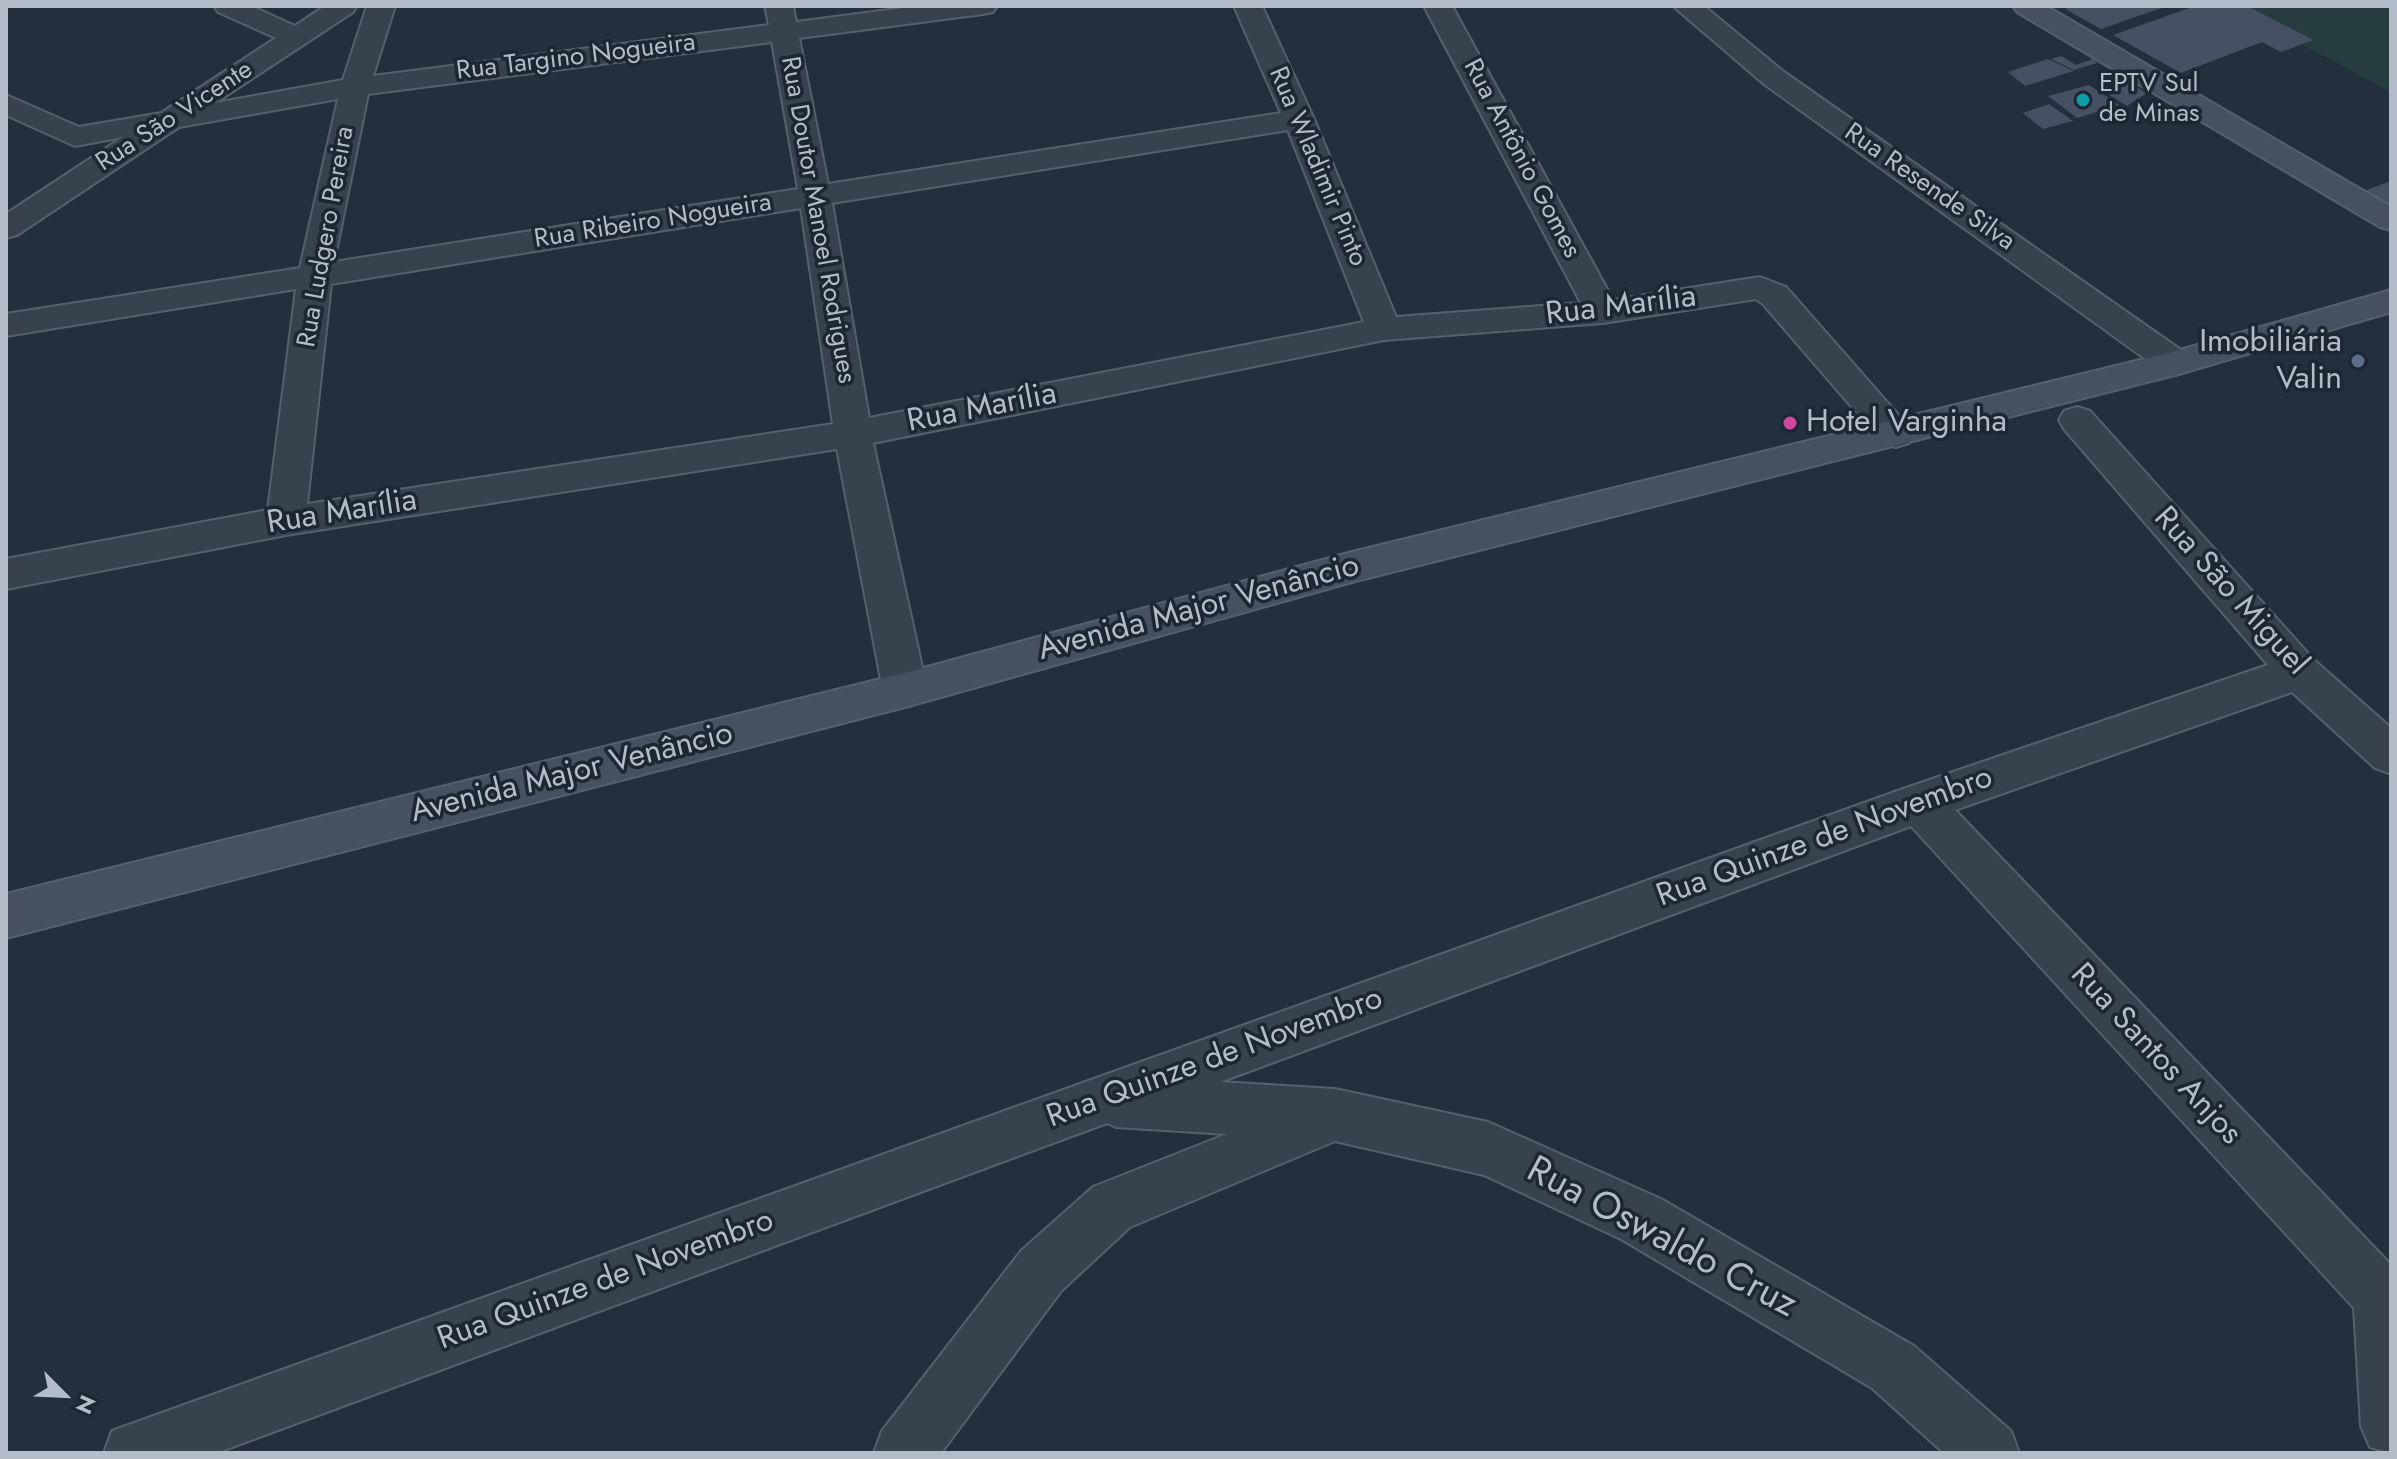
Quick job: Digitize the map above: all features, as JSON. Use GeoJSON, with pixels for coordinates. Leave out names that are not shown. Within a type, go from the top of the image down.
{"type":"FeatureCollection","features":[{"type":"Feature","properties":{"kind":"main road"},"geometry":{"type":"LineString","coordinates":[[2027,6],[2391,220]]}},
{"type":"Feature","properties":{"kind":"main road","name":"Avenida Major Venâncio"},"geometry":{"type":"LineString","coordinates":[[6,916],[905,690],[1352,567],[2175,363],[2391,301]]}},
{"type":"Feature","properties":{"kind":"street"},"geometry":{"type":"LineString","coordinates":[[228,6],[297,37]]}},
{"type":"Feature","properties":{"kind":"street","name":"Rua São Vicente"},"geometry":{"type":"LineString","coordinates":[[6,228],[343,6]]}},
{"type":"Feature","properties":{"kind":"street","name":"Rua Ludgero Pereira"},"geometry":{"type":"LineString","coordinates":[[286,521],[315,274],[355,87],[381,6]]}},
{"type":"Feature","properties":{"kind":"street","name":"Rua Targino Nogueira"},"geometry":{"type":"LineString","coordinates":[[6,104],[75,137],[355,87],[782,18],[983,6]]}},
{"type":"Feature","properties":{"kind":"street","name":"Rua Wladimir Pinto"},"geometry":{"type":"LineString","coordinates":[[1248,6],[1299,119],[1384,329]]}},
{"type":"Feature","properties":{"kind":"street","name":"Rua Antônio Gomes"},"geometry":{"type":"LineString","coordinates":[[1438,6],[1603,312]]}},
{"type":"Feature","properties":{"kind":"street","name":"Rua Resende Silva"},"geometry":{"type":"LineString","coordinates":[[1687,6],[1774,78],[2175,363]]}},
{"type":"Feature","properties":{"kind":"street","name":"Rua Doutor Manoel Rodrigues"},"geometry":{"type":"LineString","coordinates":[[782,18],[815,197],[853,434],[905,690]]}},
{"type":"Feature","properties":{"kind":"street","name":"Rua Ribeiro Nogueira"},"geometry":{"type":"LineString","coordinates":[[6,325],[1299,119]]}},
{"type":"Feature","properties":{"kind":"street","name":"Rua Marília"},"geometry":{"type":"LineString","coordinates":[[6,574],[286,521],[853,434],[1384,329],[1603,312],[1760,288],[1767,290],[1896,434]]}},
{"type":"Feature","properties":{"kind":"street","name":"Rua São Miguel"},"geometry":{"type":"LineString","coordinates":[[2077,420],[2299,672],[2391,755]]}},
{"type":"Feature","properties":{"kind":"street","name":"Rua Quinze de Novembro"},"geometry":{"type":"LineString","coordinates":[[134,1453],[1919,803],[2299,672]]}},
{"type":"Feature","properties":{"kind":"street","name":"Rua Santos Anjos"},"geometry":{"type":"LineString","coordinates":[[1919,803],[2386,1301]]}},
{"type":"Feature","properties":{"kind":"street","name":"Rua Oswaldo Cruz"},"geometry":{"type":"LineString","coordinates":[[1101,1100],[1335,1115],[1488,1149],[1641,1219],[1893,1367],[1989,1453]]}},
{"type":"Feature","properties":{"kind":"street"},"geometry":{"type":"LineString","coordinates":[[904,1453],[1041,1271],[1112,1206],[1185,1179],[1335,1115]]}},
{"type":"Feature","properties":{"kind":"street"},"geometry":{"type":"LineString","coordinates":[[2386,1301],[2391,1426]]}},
{"type":"Feature","properties":{"kind":"green space"},"geometry":{"type":"Polygon","coordinates":[[[2230,6],[2391,6],[2391,92],[2230,6]]]}},
{"type":"Feature","properties":{"kind":"building"},"geometry":{"type":"Polygon","coordinates":[[[2073,6],[2167,6],[2101,29],[2065,9],[2073,6]]]}},
{"type":"Feature","properties":{"kind":"building"},"geometry":{"type":"Polygon","coordinates":[[[2195,6],[2247,6],[2313,40],[2281,52],[2262,42],[2181,73],[2113,35],[2195,6]]]}},
{"type":"Feature","properties":{"kind":"building","name":"EPTV Sul de Minas"},"geometry":{"type":"Polygon","coordinates":[[[2061,56],[2076,65],[2093,59],[2097,63],[2074,70],[2051,59],[2061,56]]]}},
{"type":"Feature","properties":{"kind":"building","name":"EPTV Sul de Minas"},"geometry":{"type":"Polygon","coordinates":[[[2048,59],[2074,71],[2025,86],[2008,72],[2048,59]]]}},
{"type":"Feature","properties":{"kind":"building","name":"EPTV Sul de Minas"},"geometry":{"type":"Polygon","coordinates":[[[2121,79],[2147,93],[2127,106],[2100,89],[2121,79]]]}},
{"type":"Feature","properties":{"kind":"building","name":"EPTV Sul de Minas"},"geometry":{"type":"Polygon","coordinates":[[[2089,85],[2119,105],[2077,118],[2048,96],[2089,85]]]}},
{"type":"Feature","properties":{"kind":"building","name":"EPTV Sul de Minas"},"geometry":{"type":"Polygon","coordinates":[[[2049,104],[2073,121],[2043,129],[2023,113],[2049,104]]]}},
{"type":"Feature","properties":{"kind":"building"},"geometry":{"type":"Polygon","coordinates":[[[2391,181],[2391,209],[2362,192],[2391,181]]]}},
{"type":"Feature","properties":{"kind":"place","name":"EPTV Sul de Minas"},"geometry":{"type":"Point","coordinates":[2083,100]}},
{"type":"Feature","properties":{"kind":"place","name":"Imobiliária Valin"},"geometry":{"type":"Point","coordinates":[2358,361]}},
{"type":"Feature","properties":{"kind":"place","name":"Hotel Varginha"},"geometry":{"type":"Point","coordinates":[1790,423]}}]}
